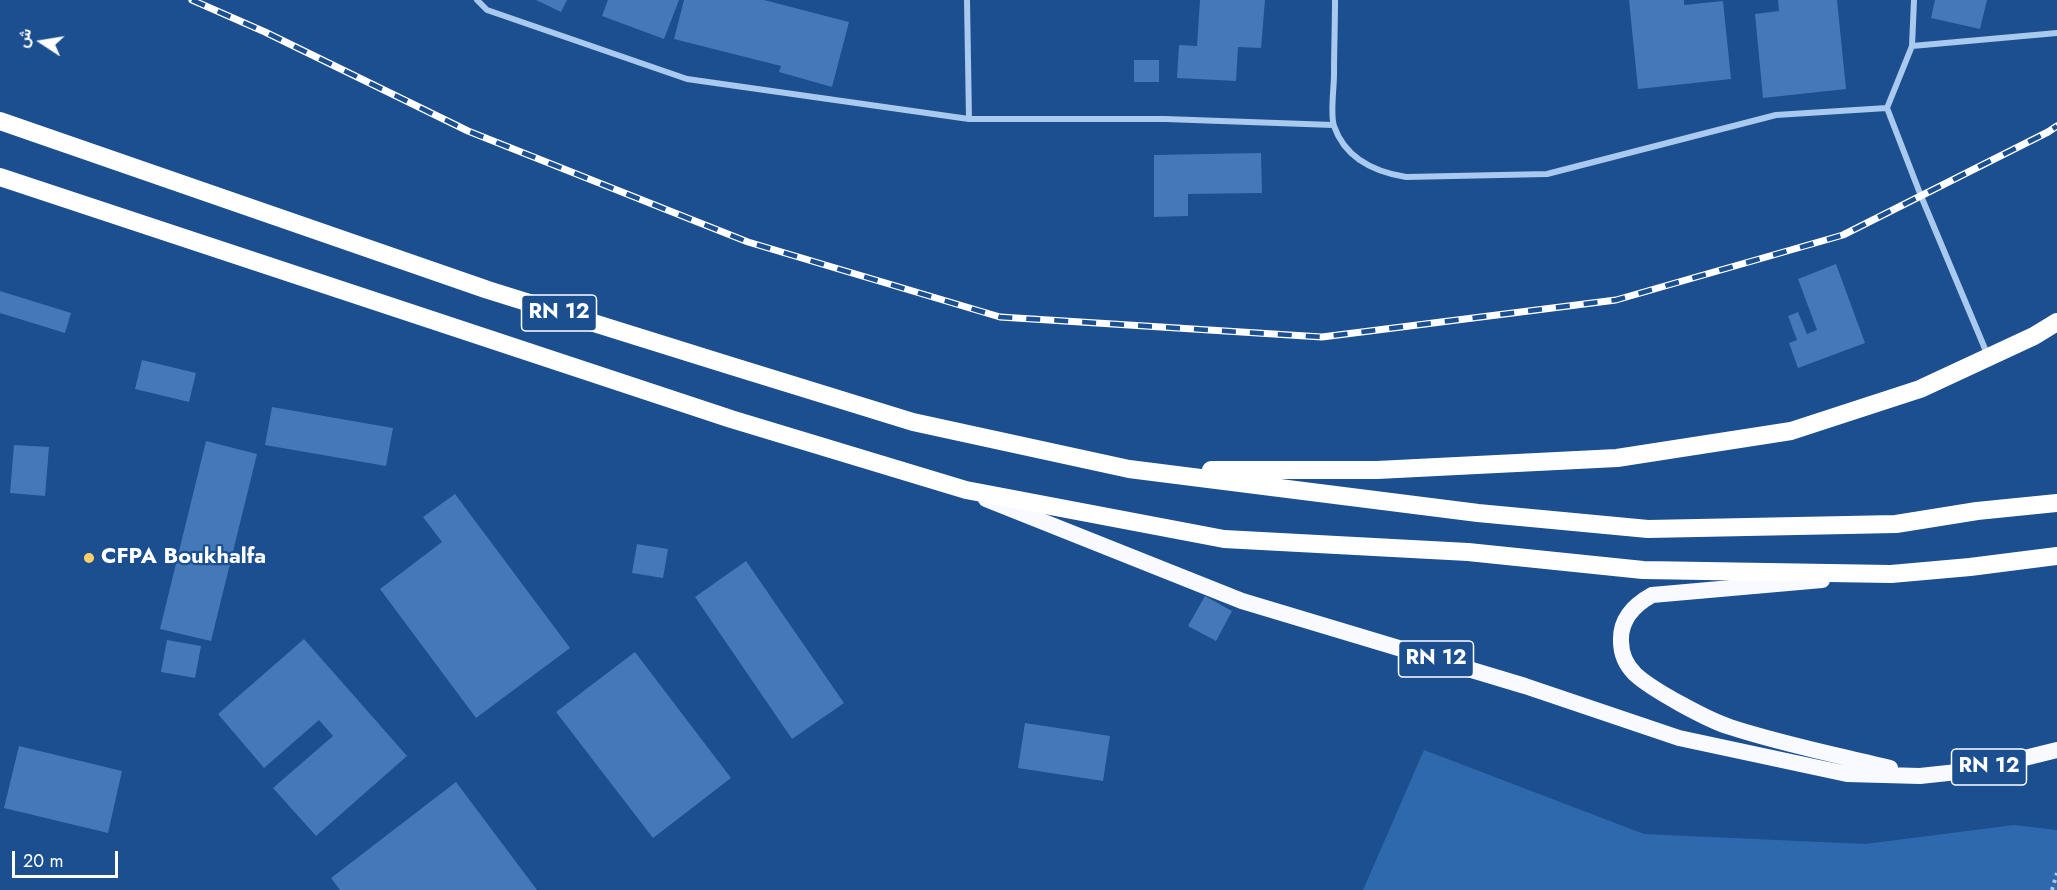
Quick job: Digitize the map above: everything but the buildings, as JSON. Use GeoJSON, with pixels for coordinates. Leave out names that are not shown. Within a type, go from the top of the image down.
{"type":"FeatureCollection","features":[{"type":"Feature","properties":{"kind":"highway","name":"RN 12"},"geometry":{"type":"LineString","coordinates":[[0,121],[488,290],[913,422],[1129,469]]}},
{"type":"Feature","properties":{"kind":"highway","name":"RN 12"},"geometry":{"type":"LineString","coordinates":[[0,177],[730,419],[966,490],[1242,601],[1525,686],[1679,738],[1847,774],[1920,776],[1976,771],[2057,750]]}},
{"type":"Feature","properties":{"kind":"highway"},"geometry":{"type":"LineString","coordinates":[[1129,469],[1377,470],[1617,458],[1791,431],[1920,389],[2034,336],[2057,322]]}},
{"type":"Feature","properties":{"kind":"highway"},"geometry":{"type":"LineString","coordinates":[[1129,469],[1478,513],[1648,530],[1896,524],[1977,511],[2057,503]]}},
{"type":"Feature","properties":{"kind":"highway"},"geometry":{"type":"LineString","coordinates":[[966,490],[1224,539],[1468,552],[1643,570],[1891,574]]}},
{"type":"Feature","properties":{"kind":"highway"},"geometry":{"type":"LineString","coordinates":[[1920,776],[1728,727],[1679,702],[1635,674],[1624,656],[1621,635],[1628,615],[1634,606],[1652,595],[1970,567],[2057,556]]}},
{"type":"Feature","properties":{"kind":"street"},"geometry":{"type":"LineString","coordinates":[[477,0],[487,10],[687,80],[969,120],[1165,119],[1333,125]]}},
{"type":"Feature","properties":{"kind":"street"},"geometry":{"type":"LineString","coordinates":[[967,0],[969,120]]}},
{"type":"Feature","properties":{"kind":"street"},"geometry":{"type":"LineString","coordinates":[[1335,0],[1333,125],[1344,146],[1356,159],[1388,175],[1406,177],[1547,174],[1776,115],[1887,108]]}},
{"type":"Feature","properties":{"kind":"street"},"geometry":{"type":"LineString","coordinates":[[1914,0],[1911,46],[1887,108],[1988,357]]}},
{"type":"Feature","properties":{"kind":"street"},"geometry":{"type":"LineString","coordinates":[[1911,46],[2057,33]]}},
{"type":"Feature","properties":{"kind":"path"},"geometry":{"type":"LineString","coordinates":[[2052,890],[2057,873]]}},
{"type":"Feature","properties":{"kind":"shaded area"},"geometry":{"type":"Polygon","coordinates":[[[1424,750],[1644,834],[1865,844],[2014,825],[2057,830],[2057,890],[1363,890],[1424,750]]]}},
{"type":"Feature","properties":{"kind":"railway"},"geometry":{"type":"LineString","coordinates":[[192,0],[265,32],[468,131],[748,242],[1000,317],[1322,337],[1616,300],[1843,235],[2057,126]]}},
{"type":"Feature","properties":{"kind":"place","name":"CFPA Boukhalfa"},"geometry":{"type":"Point","coordinates":[89,558]}}]}
